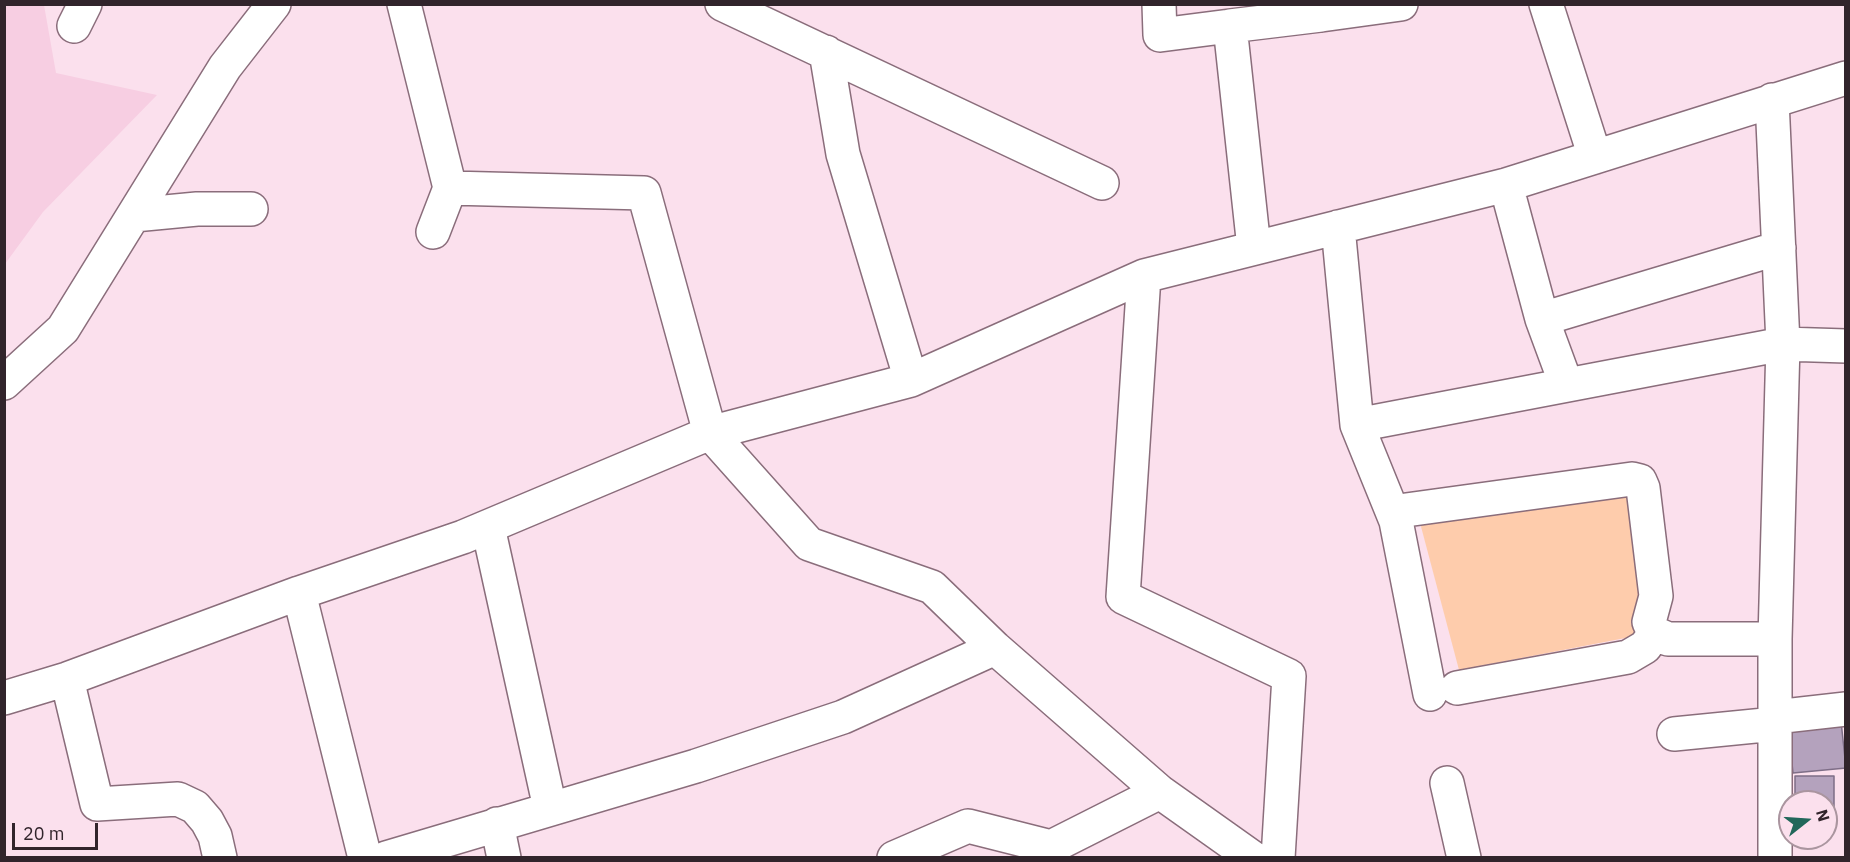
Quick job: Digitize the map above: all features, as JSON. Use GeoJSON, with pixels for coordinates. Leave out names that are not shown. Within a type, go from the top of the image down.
{"type":"FeatureCollection","features":[{"type":"Feature","properties":{"kind":"street"},"geometry":{"type":"LineString","coordinates":[[4,383],[63,329],[225,68],[274,4]]}},
{"type":"Feature","properties":{"kind":"street"},"geometry":{"type":"LineString","coordinates":[[404,4],[450,188],[433,232]]}},
{"type":"Feature","properties":{"kind":"street"},"geometry":{"type":"LineString","coordinates":[[722,4],[1102,183]]}},
{"type":"Feature","properties":{"kind":"street"},"geometry":{"type":"LineString","coordinates":[[1159,4],[1160,35],[1230,26],[1320,10],[1401,4]]}},
{"type":"Feature","properties":{"kind":"street"},"geometry":{"type":"LineString","coordinates":[[1546,4],[1595,157]]}},
{"type":"Feature","properties":{"kind":"street"},"geometry":{"type":"LineString","coordinates":[[1230,26],[1254,248]]}},
{"type":"Feature","properties":{"kind":"street"},"geometry":{"type":"LineString","coordinates":[[826,52],[843,154],[911,380]]}},
{"type":"Feature","properties":{"kind":"street"},"geometry":{"type":"LineString","coordinates":[[4,698],[67,679],[299,593],[488,528],[710,433],[911,380],[1144,276],[1506,184],[1845,78]]}},
{"type":"Feature","properties":{"kind":"street"},"geometry":{"type":"LineString","coordinates":[[1772,100],[1783,344],[1775,639],[1775,858]]}},
{"type":"Feature","properties":{"kind":"street"},"geometry":{"type":"LineString","coordinates":[[1506,184],[1542,319],[1566,384]]}},
{"type":"Feature","properties":{"kind":"street"},"geometry":{"type":"LineString","coordinates":[[450,188],[644,193],[710,433],[809,544],[932,587],[995,648],[1160,792],[1253,858]]}},
{"type":"Feature","properties":{"kind":"street"},"geometry":{"type":"LineString","coordinates":[[134,215],[197,209],[251,209]]}},
{"type":"Feature","properties":{"kind":"street"},"geometry":{"type":"LineString","coordinates":[[1338,227],[1357,425],[1396,521],[1443,691],[1628,657],[1645,647],[1655,633]]}},
{"type":"Feature","properties":{"kind":"street"},"geometry":{"type":"LineString","coordinates":[[1542,319],[1779,248]]}},
{"type":"Feature","properties":{"kind":"street"},"geometry":{"type":"LineString","coordinates":[[1144,276],[1123,597],[1289,676],[1278,858]]}},
{"type":"Feature","properties":{"kind":"street"},"geometry":{"type":"LineString","coordinates":[[1357,425],[1783,344],[1845,346]]}},
{"type":"Feature","properties":{"kind":"street"},"geometry":{"type":"LineString","coordinates":[[1406,510],[1632,479],[1640,481],[1643,488],[1656,596],[1649,622],[1655,633],[1668,639],[1775,639]]}},
{"type":"Feature","properties":{"kind":"street"},"geometry":{"type":"LineString","coordinates":[[488,528],[550,808]]}},
{"type":"Feature","properties":{"kind":"street"},"geometry":{"type":"LineString","coordinates":[[299,593],[365,858]]}},
{"type":"Feature","properties":{"kind":"street"},"geometry":{"type":"LineString","coordinates":[[386,858],[696,766],[843,717],[995,648]]}},
{"type":"Feature","properties":{"kind":"street"},"geometry":{"type":"LineString","coordinates":[[67,679],[97,804],[178,799],[195,807],[207,821],[215,836],[220,858]]}},
{"type":"Feature","properties":{"kind":"street"},"geometry":{"type":"LineString","coordinates":[[1674,734],[1845,709]]}},
{"type":"Feature","properties":{"kind":"street"},"geometry":{"type":"LineString","coordinates":[[1447,783],[1464,858]]}},
{"type":"Feature","properties":{"kind":"street"},"geometry":{"type":"LineString","coordinates":[[894,858],[968,826],[1051,847],[1160,792]]}},
{"type":"Feature","properties":{"kind":"street"},"geometry":{"type":"LineString","coordinates":[[497,824],[504,858]]}},
{"type":"Feature","properties":{"kind":"shaded area"},"geometry":{"type":"Polygon","coordinates":[[[5,4],[44,5],[56,73],[157,95],[43,212],[5,264],[5,4]]]}},
{"type":"Feature","properties":{"kind":"shaded area"},"geometry":{"type":"Polygon","coordinates":[[[1647,475],[1667,630],[1459,670],[1419,519],[1647,475]]]}},
{"type":"Feature","properties":{"kind":"building"},"geometry":{"type":"Polygon","coordinates":[[[1841,721],[1846,768],[1793,773],[1788,726],[1841,721]]]}},
{"type":"Feature","properties":{"kind":"building"},"geometry":{"type":"Polygon","coordinates":[[[1795,776],[1834,776],[1834,790],[1795,790],[1795,776]]]}}]}
